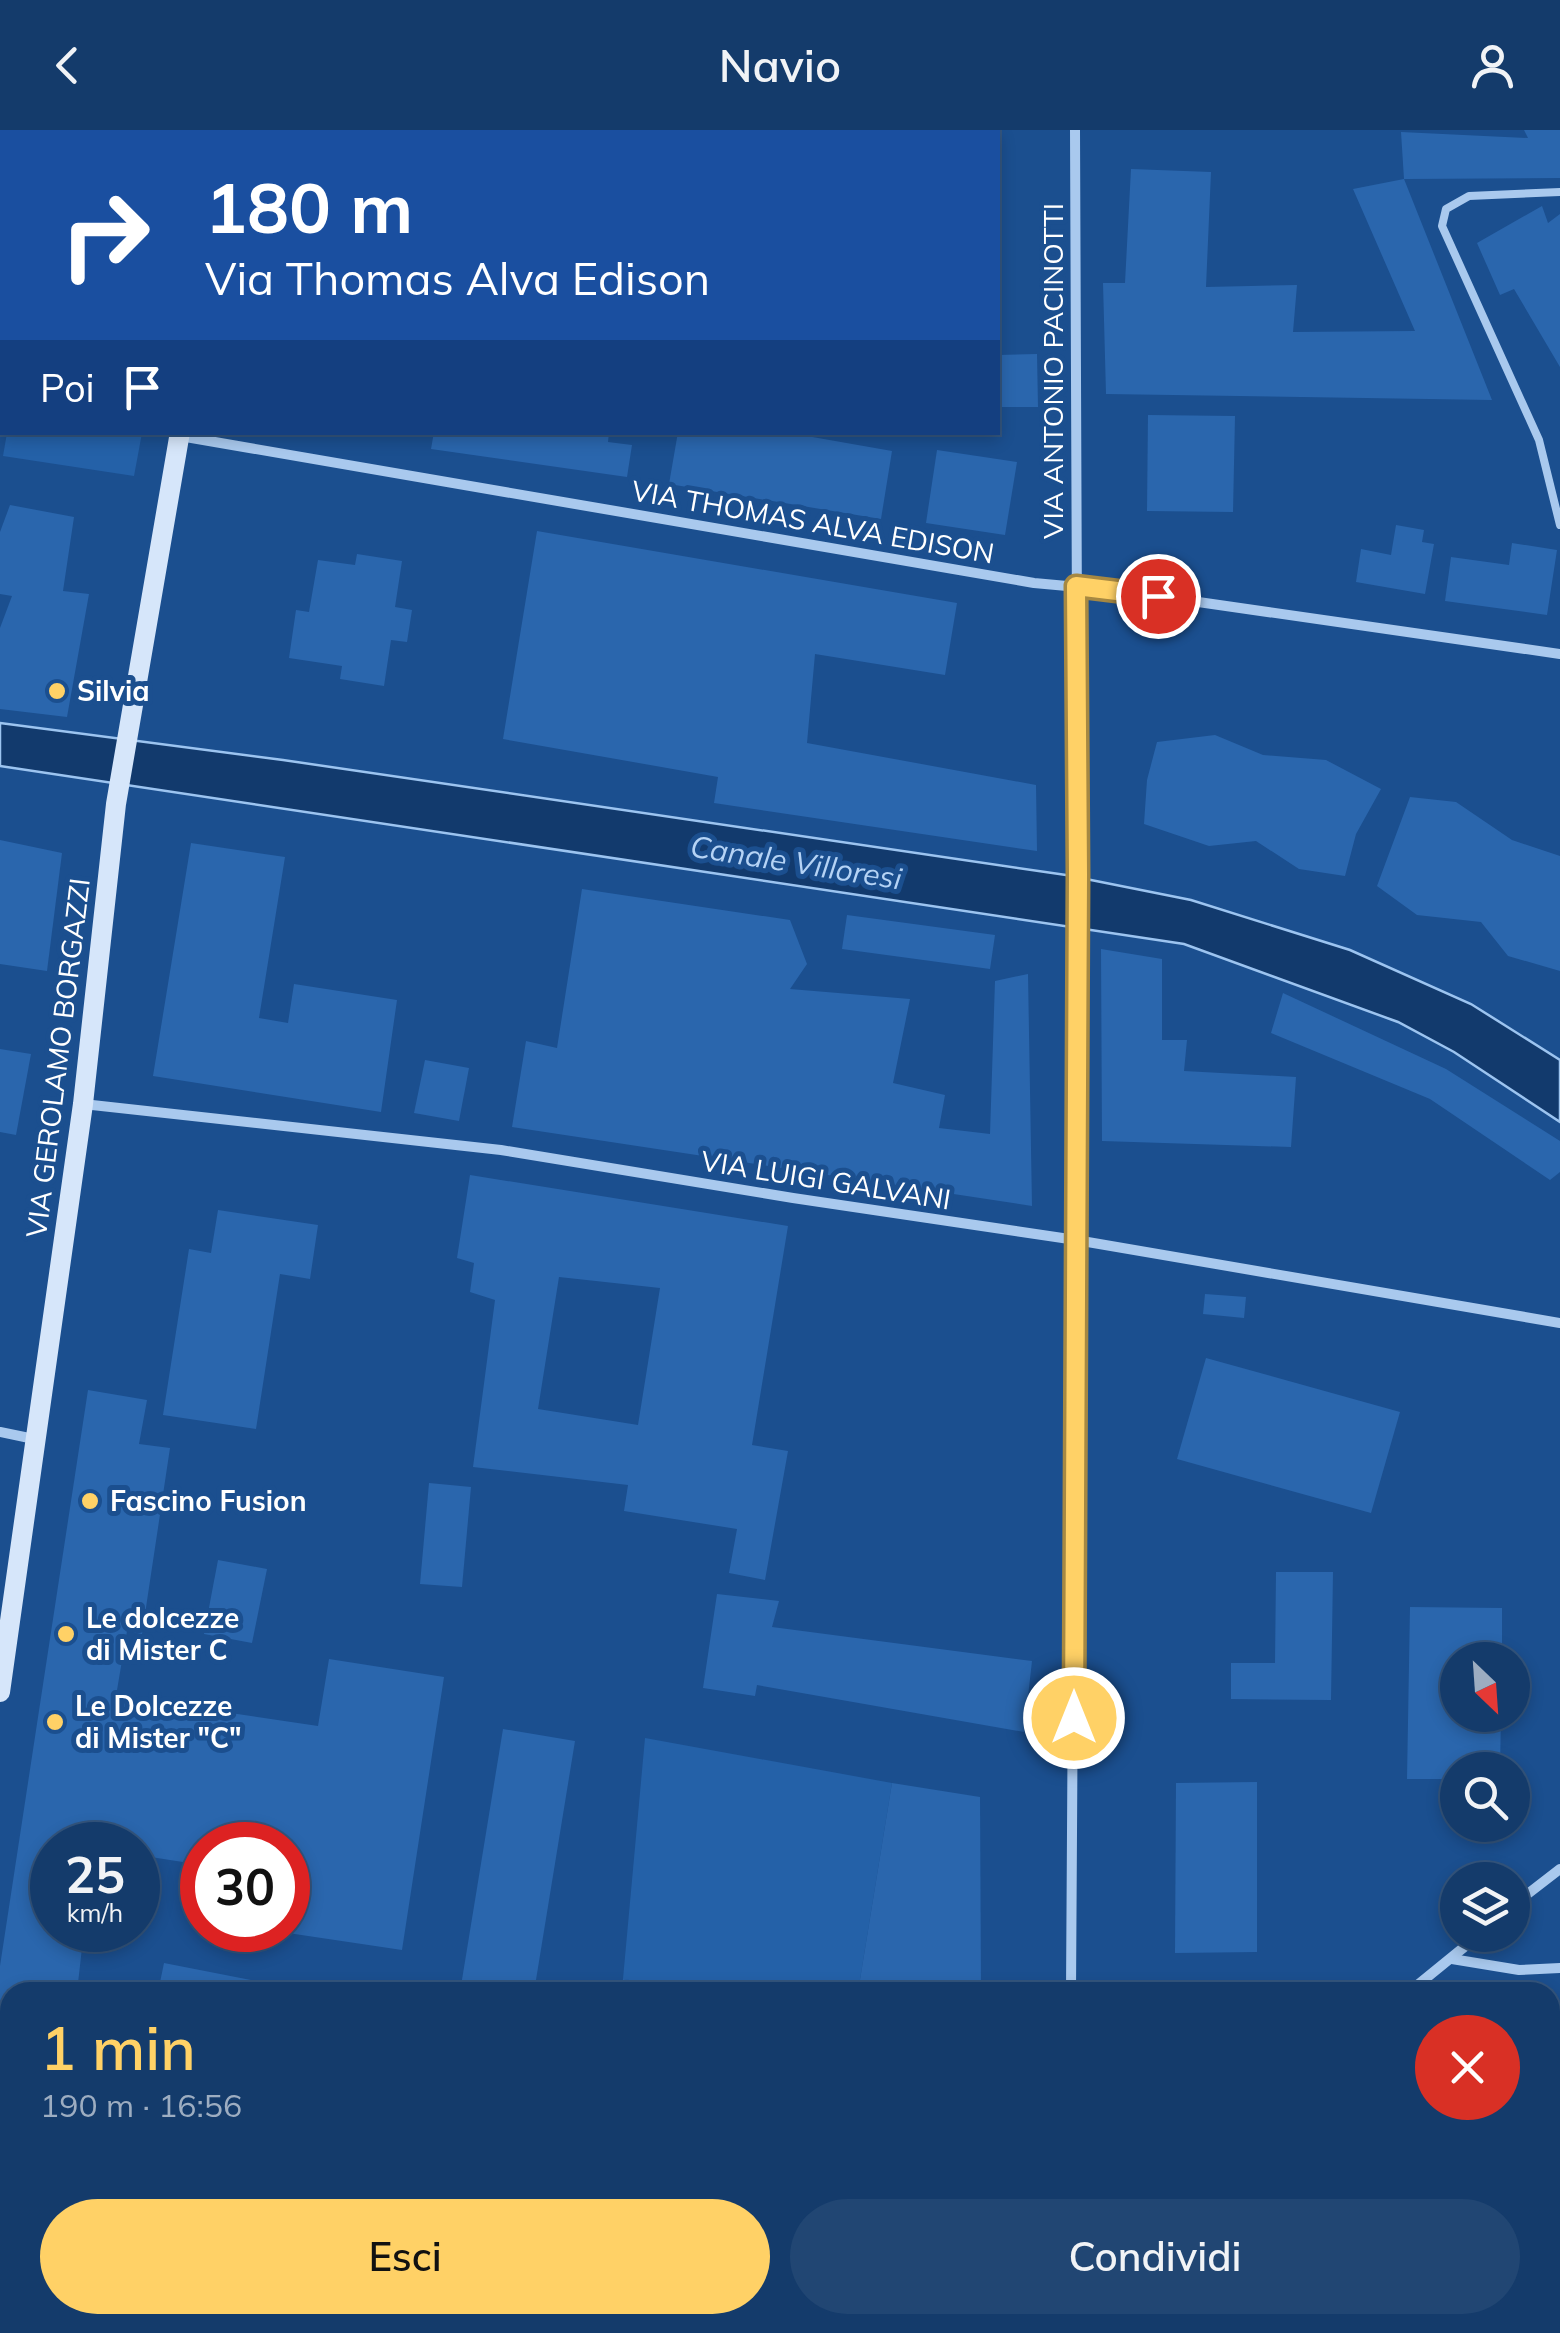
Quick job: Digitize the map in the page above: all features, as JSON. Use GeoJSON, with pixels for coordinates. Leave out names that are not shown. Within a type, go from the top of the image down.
{"type":"FeatureCollection","features":[{"type":"Feature","properties":{"kind":"main road","name":"VIA GEROLAMO BORGAZZI"},"geometry":{"type":"LineString","coordinates":[[0,1692],[83,1104],[116,804],[179,435]]}},
{"type":"Feature","properties":{"kind":"street","name":"VIA ANTONIO PACINOTTI"},"geometry":{"type":"LineString","coordinates":[[1071,1982],[1078,874],[1075,130]]}},
{"type":"Feature","properties":{"kind":"street","name":"VIA THOMAS ALVA EDISON"},"geometry":{"type":"LineString","coordinates":[[185,435],[1034,583],[1560,654]]}},
{"type":"Feature","properties":{"kind":"street","name":"VIA LUIGI GALVANI"},"geometry":{"type":"LineString","coordinates":[[83,1104],[501,1150],[1076,1240],[1560,1322]]}},
{"type":"Feature","properties":{"kind":"street"},"geometry":{"type":"LineString","coordinates":[[0,1432],[34,1439]]}},
{"type":"Feature","properties":{"kind":"street"},"geometry":{"type":"LineString","coordinates":[[1530,1892],[1560,1869]]}},
{"type":"Feature","properties":{"kind":"street"},"geometry":{"type":"LineString","coordinates":[[1422,1982],[1460,1952]]}},
{"type":"Feature","properties":{"kind":"street"},"geometry":{"type":"LineString","coordinates":[[1452,1959],[1518,1970],[1560,1968]]}},
{"type":"Feature","properties":{"kind":"lane"},"geometry":{"type":"LineString","coordinates":[[1560,192],[1469,196],[1446,208],[1442,226],[1539,440],[1560,525]]}},
{"type":"Feature","properties":{"kind":"shaded area"},"geometry":{"type":"Polygon","coordinates":[[[6,435],[142,435],[134,476],[3,456],[6,435]]]}},
{"type":"Feature","properties":{"kind":"shaded area"},"geometry":{"type":"Polygon","coordinates":[[[645,1738],[892,1783],[860,1982],[623,1979],[645,1738]]]}},
{"type":"Feature","properties":{"kind":"water","name":"Canale Villoresi"},"geometry":{"type":"Polygon","coordinates":[[[0,723],[283,760],[1066,875],[1191,900],[1350,950],[1471,1004],[1560,1060],[1560,1122],[1454,1052],[1398,1022],[1184,944],[0,766],[0,723]]]}},
{"type":"Feature","properties":{"kind":"building"},"geometry":{"type":"Polygon","coordinates":[[[1524,130],[1560,130],[1560,178],[1404,179],[1401,132],[1528,138],[1524,130]]]}},
{"type":"Feature","properties":{"kind":"building"},"geometry":{"type":"Polygon","coordinates":[[[1131,169],[1211,172],[1206,287],[1297,285],[1293,332],[1415,331],[1353,189],[1404,179],[1492,400],[1106,394],[1103,283],[1125,283],[1131,169]]]}},
{"type":"Feature","properties":{"kind":"building"},"geometry":{"type":"Polygon","coordinates":[[[1542,206],[1548,223],[1560,214],[1560,367],[1514,289],[1500,295],[1477,243],[1542,206]]]}},
{"type":"Feature","properties":{"kind":"building"},"geometry":{"type":"Polygon","coordinates":[[[1037,354],[1038,407],[1000,407],[1000,355],[1037,354]]]}},
{"type":"Feature","properties":{"kind":"building"},"geometry":{"type":"Polygon","coordinates":[[[1148,415],[1235,416],[1233,512],[1147,511],[1148,415]]]}},
{"type":"Feature","properties":{"kind":"building"},"geometry":{"type":"Polygon","coordinates":[[[433,435],[609,435],[608,442],[632,445],[627,477],[431,449],[433,435]]]}},
{"type":"Feature","properties":{"kind":"building"},"geometry":{"type":"Polygon","coordinates":[[[677,435],[801,435],[892,451],[881,519],[669,484],[677,435]]]}},
{"type":"Feature","properties":{"kind":"building"},"geometry":{"type":"Polygon","coordinates":[[[937,450],[1017,462],[1005,535],[926,523],[937,450]]]}},
{"type":"Feature","properties":{"kind":"building"},"geometry":{"type":"Polygon","coordinates":[[[10,505],[74,517],[63,591],[89,594],[67,717],[0,709],[0,628],[12,596],[0,594],[0,532],[10,505]]]}},
{"type":"Feature","properties":{"kind":"building"},"geometry":{"type":"Polygon","coordinates":[[[1396,525],[1424,530],[1422,542],[1434,544],[1425,594],[1356,582],[1361,549],[1391,555],[1396,525]]]}},
{"type":"Feature","properties":{"kind":"building"},"geometry":{"type":"Polygon","coordinates":[[[537,531],[957,603],[945,675],[815,654],[807,743],[1036,785],[1037,851],[714,803],[718,777],[503,739],[537,531]]]}},
{"type":"Feature","properties":{"kind":"building"},"geometry":{"type":"Polygon","coordinates":[[[1512,543],[1557,550],[1547,615],[1445,601],[1451,557],[1509,565],[1512,543]]]}},
{"type":"Feature","properties":{"kind":"building"},"geometry":{"type":"Polygon","coordinates":[[[357,554],[402,561],[395,607],[412,610],[407,642],[391,640],[384,686],[340,679],[342,666],[289,658],[296,610],[309,612],[318,560],[355,565],[357,554]]]}},
{"type":"Feature","properties":{"kind":"building"},"geometry":{"type":"Polygon","coordinates":[[[1215,735],[1263,755],[1326,760],[1381,789],[1356,834],[1345,876],[1299,869],[1256,841],[1209,846],[1144,824],[1147,780],[1157,742],[1215,735]]]}},
{"type":"Feature","properties":{"kind":"building"},"geometry":{"type":"Polygon","coordinates":[[[1410,797],[1456,802],[1512,840],[1560,856],[1560,971],[1508,956],[1481,922],[1417,915],[1377,886],[1410,797]]]}},
{"type":"Feature","properties":{"kind":"building"},"geometry":{"type":"Polygon","coordinates":[[[0,840],[62,853],[47,971],[0,964],[0,840]]]}},
{"type":"Feature","properties":{"kind":"building"},"geometry":{"type":"Polygon","coordinates":[[[191,843],[285,857],[259,1018],[288,1023],[294,984],[397,1000],[381,1112],[153,1076],[191,843]]]}},
{"type":"Feature","properties":{"kind":"building"},"geometry":{"type":"Polygon","coordinates":[[[582,889],[790,920],[807,964],[790,989],[910,999],[893,1083],[945,1095],[939,1128],[990,1134],[995,981],[1028,974],[1032,1206],[512,1127],[526,1041],[557,1048],[582,889]]]}},
{"type":"Feature","properties":{"kind":"building"},"geometry":{"type":"Polygon","coordinates":[[[847,915],[995,935],[990,969],[842,949],[847,915]]]}},
{"type":"Feature","properties":{"kind":"building"},"geometry":{"type":"Polygon","coordinates":[[[1101,949],[1162,959],[1162,1040],[1187,1040],[1184,1071],[1296,1077],[1291,1147],[1102,1141],[1101,949]]]}},
{"type":"Feature","properties":{"kind":"building"},"geometry":{"type":"Polygon","coordinates":[[[1283,993],[1446,1069],[1560,1141],[1560,1172],[1550,1180],[1430,1099],[1271,1033],[1283,993]]]}},
{"type":"Feature","properties":{"kind":"building"},"geometry":{"type":"Polygon","coordinates":[[[0,1049],[31,1054],[16,1135],[0,1132],[0,1049]]]}},
{"type":"Feature","properties":{"kind":"building"},"geometry":{"type":"Polygon","coordinates":[[[425,1060],[469,1068],[459,1121],[414,1113],[425,1060]]]}},
{"type":"Feature","properties":{"kind":"building"},"geometry":{"type":"Polygon","coordinates":[[[470,1175],[788,1226],[752,1445],[788,1451],[765,1580],[729,1573],[737,1529],[624,1511],[628,1485],[473,1467],[495,1300],[470,1292],[474,1263],[457,1258],[470,1175]],[[559,1277],[538,1409],[638,1425],[660,1288],[559,1277]]]}},
{"type":"Feature","properties":{"kind":"building"},"geometry":{"type":"Polygon","coordinates":[[[218,1210],[318,1225],[310,1279],[280,1274],[256,1429],[163,1415],[189,1249],[211,1253],[218,1210]]]}},
{"type":"Feature","properties":{"kind":"building"},"geometry":{"type":"Polygon","coordinates":[[[1205,1294],[1246,1297],[1244,1318],[1203,1314],[1205,1294]]]}},
{"type":"Feature","properties":{"kind":"building"},"geometry":{"type":"Polygon","coordinates":[[[1206,1358],[1400,1412],[1371,1513],[1177,1459],[1206,1358]]]}},
{"type":"Feature","properties":{"kind":"building"},"geometry":{"type":"Polygon","coordinates":[[[88,1390],[147,1400],[139,1444],[170,1448],[142,1634],[127,1631],[116,1696],[318,1726],[329,1659],[444,1677],[402,1950],[310,1936],[310,1822],[180,1822],[180,1862],[160,1858],[160,1822],[30,1822],[30,1952],[82,1952],[78,1982],[0,1982],[88,1390]]]}},
{"type":"Feature","properties":{"kind":"building"},"geometry":{"type":"Polygon","coordinates":[[[429,1483],[471,1487],[462,1587],[420,1584],[429,1483]]]}},
{"type":"Feature","properties":{"kind":"building"},"geometry":{"type":"Polygon","coordinates":[[[218,1560],[267,1569],[252,1643],[204,1634],[218,1560]]]}},
{"type":"Feature","properties":{"kind":"building"},"geometry":{"type":"Polygon","coordinates":[[[1276,1572],[1333,1572],[1331,1700],[1231,1699],[1231,1663],[1275,1663],[1276,1572]]]}},
{"type":"Feature","properties":{"kind":"building"},"geometry":{"type":"Polygon","coordinates":[[[717,1594],[779,1601],[772,1627],[1032,1661],[1024,1732],[757,1685],[755,1696],[703,1688],[717,1594]]]}},
{"type":"Feature","properties":{"kind":"building"},"geometry":{"type":"Polygon","coordinates":[[[1410,1607],[1502,1608],[1502,1642],[1440,1642],[1440,1732],[1501,1732],[1500,1752],[1440,1752],[1440,1779],[1407,1779],[1410,1607]]]}},
{"type":"Feature","properties":{"kind":"building"},"geometry":{"type":"Polygon","coordinates":[[[503,1729],[575,1741],[536,1982],[462,1982],[503,1729]]]}},
{"type":"Feature","properties":{"kind":"building"},"geometry":{"type":"Polygon","coordinates":[[[1257,1782],[1257,1952],[1175,1953],[1176,1783],[1257,1782]]]}},
{"type":"Feature","properties":{"kind":"building"},"geometry":{"type":"Polygon","coordinates":[[[892,1783],[980,1797],[981,1982],[860,1982],[892,1783]]]}},
{"type":"Feature","properties":{"kind":"building"},"geometry":{"type":"Polygon","coordinates":[[[164,1963],[262,1982],[160,1982],[164,1963]]]}},
{"type":"Feature","properties":{"kind":"place","name":"Silvia"},"geometry":{"type":"Point","coordinates":[57,691]}},
{"type":"Feature","properties":{"kind":"place","name":"Fascino Fusion"},"geometry":{"type":"Point","coordinates":[90,1501]}},
{"type":"Feature","properties":{"kind":"place","name":"Le dolcezze di Mister C"},"geometry":{"type":"Point","coordinates":[66,1634]}},
{"type":"Feature","properties":{"kind":"place","name":"Le Dolcezze di Mister \"C\""},"geometry":{"type":"Point","coordinates":[55,1722]}},
{"type":"Feature","properties":{"kind":"route"},"geometry":{"type":"LineString","coordinates":[[1074,1718],[1076,586],[1158,596]]}}]}
